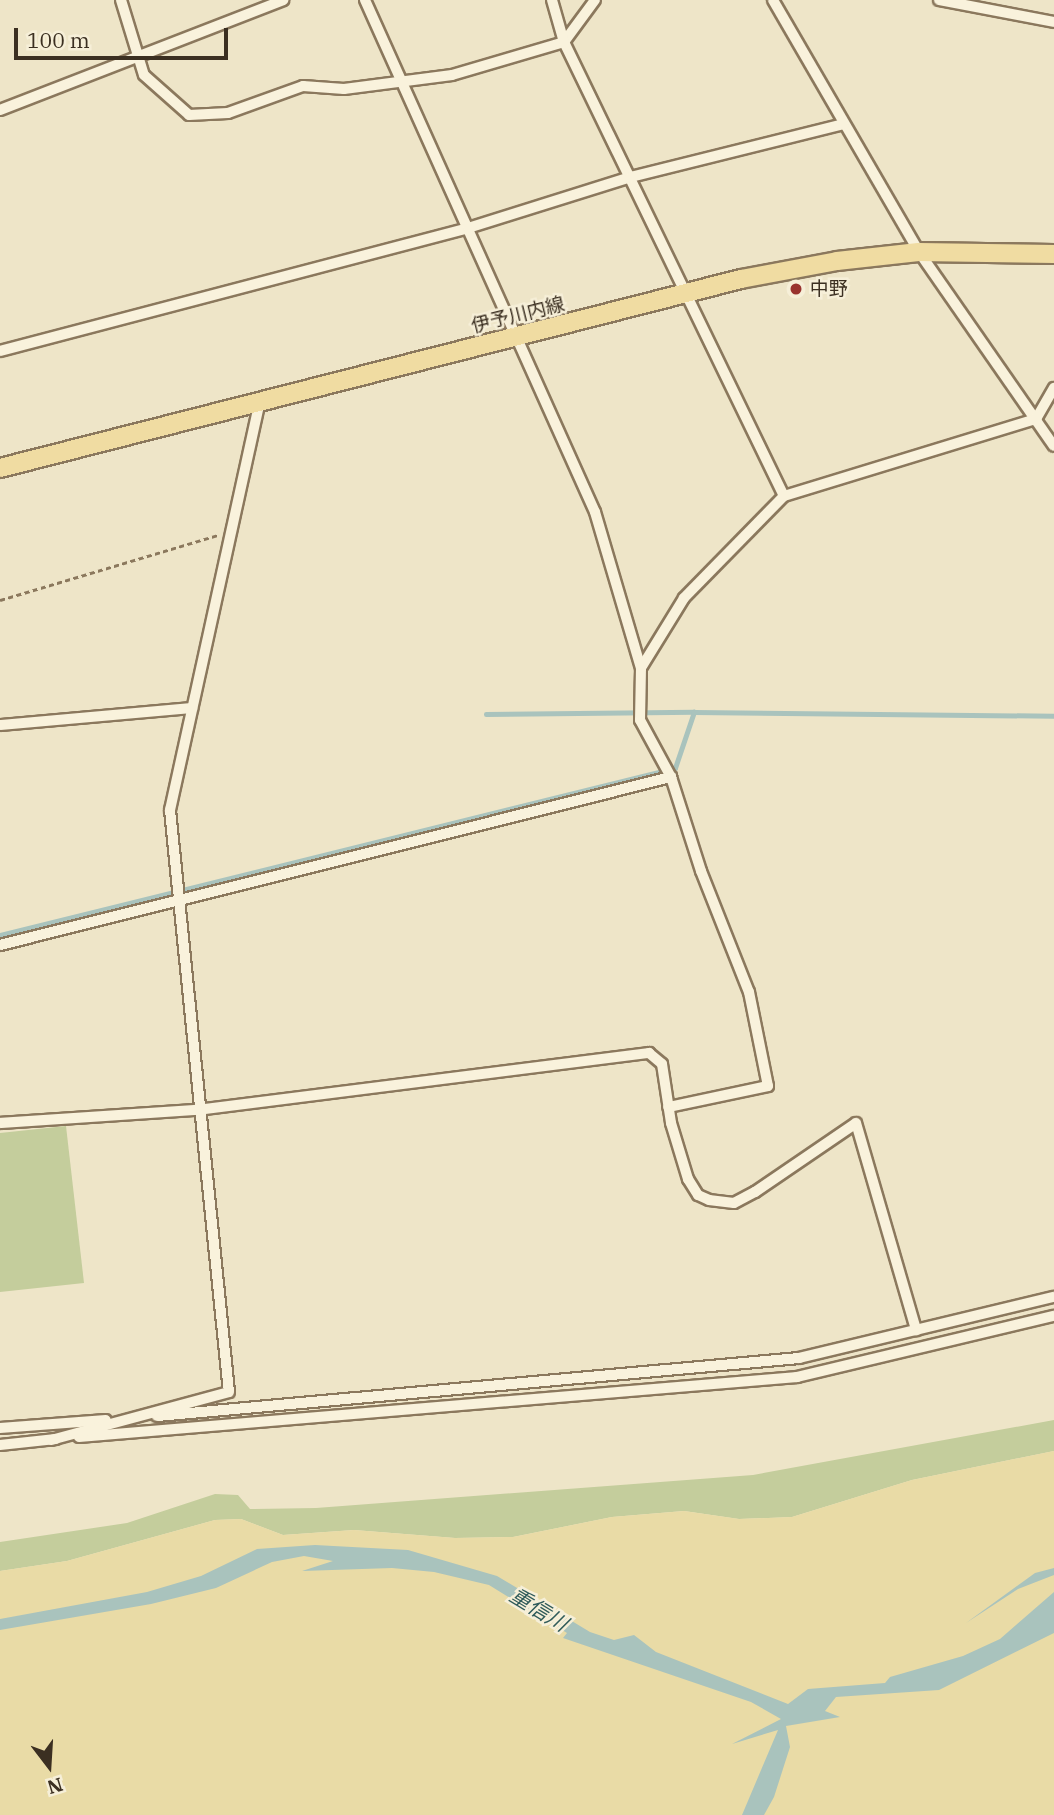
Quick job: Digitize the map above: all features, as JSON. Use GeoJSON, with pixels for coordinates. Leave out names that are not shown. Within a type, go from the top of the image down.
{"type":"FeatureCollection","features":[{"type":"Feature","properties":{"kind":"main road","name":"伊予川内線"},"geometry":{"type":"LineString","coordinates":[[0,468],[686,295],[837,261],[919,252],[1054,254]]}},
{"type":"Feature","properties":{"kind":"street"},"geometry":{"type":"LineString","coordinates":[[121,0],[136,57],[144,75],[189,115],[228,113],[303,86],[344,89],[400,84],[452,75],[564,42],[595,0]]}},
{"type":"Feature","properties":{"kind":"street"},"geometry":{"type":"LineString","coordinates":[[0,110],[282,0]]}},
{"type":"Feature","properties":{"kind":"street"},"geometry":{"type":"LineString","coordinates":[[365,0],[400,84],[520,337],[595,512],[641,668],[640,720],[671,777],[701,871],[749,992],[768,1086],[668,1107]]}},
{"type":"Feature","properties":{"kind":"street"},"geometry":{"type":"LineString","coordinates":[[552,0],[564,42],[784,496]]}},
{"type":"Feature","properties":{"kind":"street"},"geometry":{"type":"LineString","coordinates":[[773,0],[919,252],[1054,446]]}},
{"type":"Feature","properties":{"kind":"street"},"geometry":{"type":"LineString","coordinates":[[939,0],[1054,22]]}},
{"type":"Feature","properties":{"kind":"street"},"geometry":{"type":"LineString","coordinates":[[0,351],[468,228],[631,177],[844,124]]}},
{"type":"Feature","properties":{"kind":"street"},"geometry":{"type":"LineString","coordinates":[[641,668],[684,598],[784,496],[1036,419],[1054,388]]}},
{"type":"Feature","properties":{"kind":"street"},"geometry":{"type":"LineString","coordinates":[[51,1440],[229,1392],[197,1110],[170,810],[260,402]]}},
{"type":"Feature","properties":{"kind":"street"},"geometry":{"type":"LineString","coordinates":[[0,725],[192,708]]}},
{"type":"Feature","properties":{"kind":"street"},"geometry":{"type":"LineString","coordinates":[[0,945],[178,898],[671,777]]}},
{"type":"Feature","properties":{"kind":"street"},"geometry":{"type":"LineString","coordinates":[[0,1123],[197,1110],[649,1053],[662,1065],[668,1107],[688,1179],[698,1195],[722,1204],[755,1192],[856,1123],[916,1329]]}},
{"type":"Feature","properties":{"kind":"street"},"geometry":{"type":"LineString","coordinates":[[0,1428],[799,1358],[1054,1297]]}},
{"type":"Feature","properties":{"kind":"street"},"geometry":{"type":"LineString","coordinates":[[0,1445],[797,1377],[1054,1317]]}},
{"type":"Feature","properties":{"kind":"path"},"geometry":{"type":"LineString","coordinates":[[0,600],[231,531]]}},
{"type":"Feature","properties":{"kind":"green space"},"geometry":{"type":"Polygon","coordinates":[[[66,1126],[84,1283],[0,1292],[0,1133],[66,1126]]]}},
{"type":"Feature","properties":{"kind":"green space"},"geometry":{"type":"Polygon","coordinates":[[[1054,1420],[1054,1451],[912,1480],[792,1517],[739,1519],[684,1511],[612,1517],[513,1537],[455,1538],[354,1530],[283,1535],[241,1519],[215,1520],[67,1561],[0,1571],[0,1542],[127,1523],[215,1494],[238,1495],[250,1509],[316,1508],[753,1475],[1054,1420]]]}},
{"type":"Feature","properties":{"kind":"sand"},"geometry":{"type":"Polygon","coordinates":[[[1054,1451],[1054,1815],[0,1815],[0,1571],[67,1561],[215,1520],[241,1519],[283,1535],[354,1530],[455,1538],[513,1537],[612,1517],[684,1511],[739,1519],[792,1517],[912,1480],[1054,1451]]]}},
{"type":"Feature","properties":{"kind":"water","name":"重信川"},"geometry":{"type":"Polygon","coordinates":[[[315,1545],[408,1550],[497,1576],[590,1632],[614,1640],[634,1635],[656,1652],[788,1704],[808,1689],[885,1683],[890,1677],[963,1656],[1000,1639],[1054,1592],[1054,1633],[939,1690],[836,1697],[825,1711],[840,1717],[786,1726],[790,1747],[774,1797],[764,1815],[742,1815],[778,1730],[732,1744],[781,1719],[751,1702],[563,1638],[567,1633],[489,1585],[434,1572],[392,1568],[302,1571],[333,1561],[304,1556],[272,1562],[216,1588],[151,1604],[0,1630],[0,1619],[147,1592],[201,1576],[257,1549],[315,1545]]]}},
{"type":"Feature","properties":{"kind":"water"},"geometry":{"type":"Polygon","coordinates":[[[1054,1568],[1054,1575],[1018,1589],[966,1623],[1035,1573],[1054,1568]]]}},
{"type":"Feature","properties":{"kind":"waterway"},"geometry":{"type":"LineString","coordinates":[[486,714],[694,712]]}},
{"type":"Feature","properties":{"kind":"waterway"},"geometry":{"type":"LineString","coordinates":[[0,935],[675,768],[694,712],[1054,716]]}},
{"type":"Feature","properties":{"kind":"place","name":"中野"},"geometry":{"type":"Point","coordinates":[796,289]}}]}
